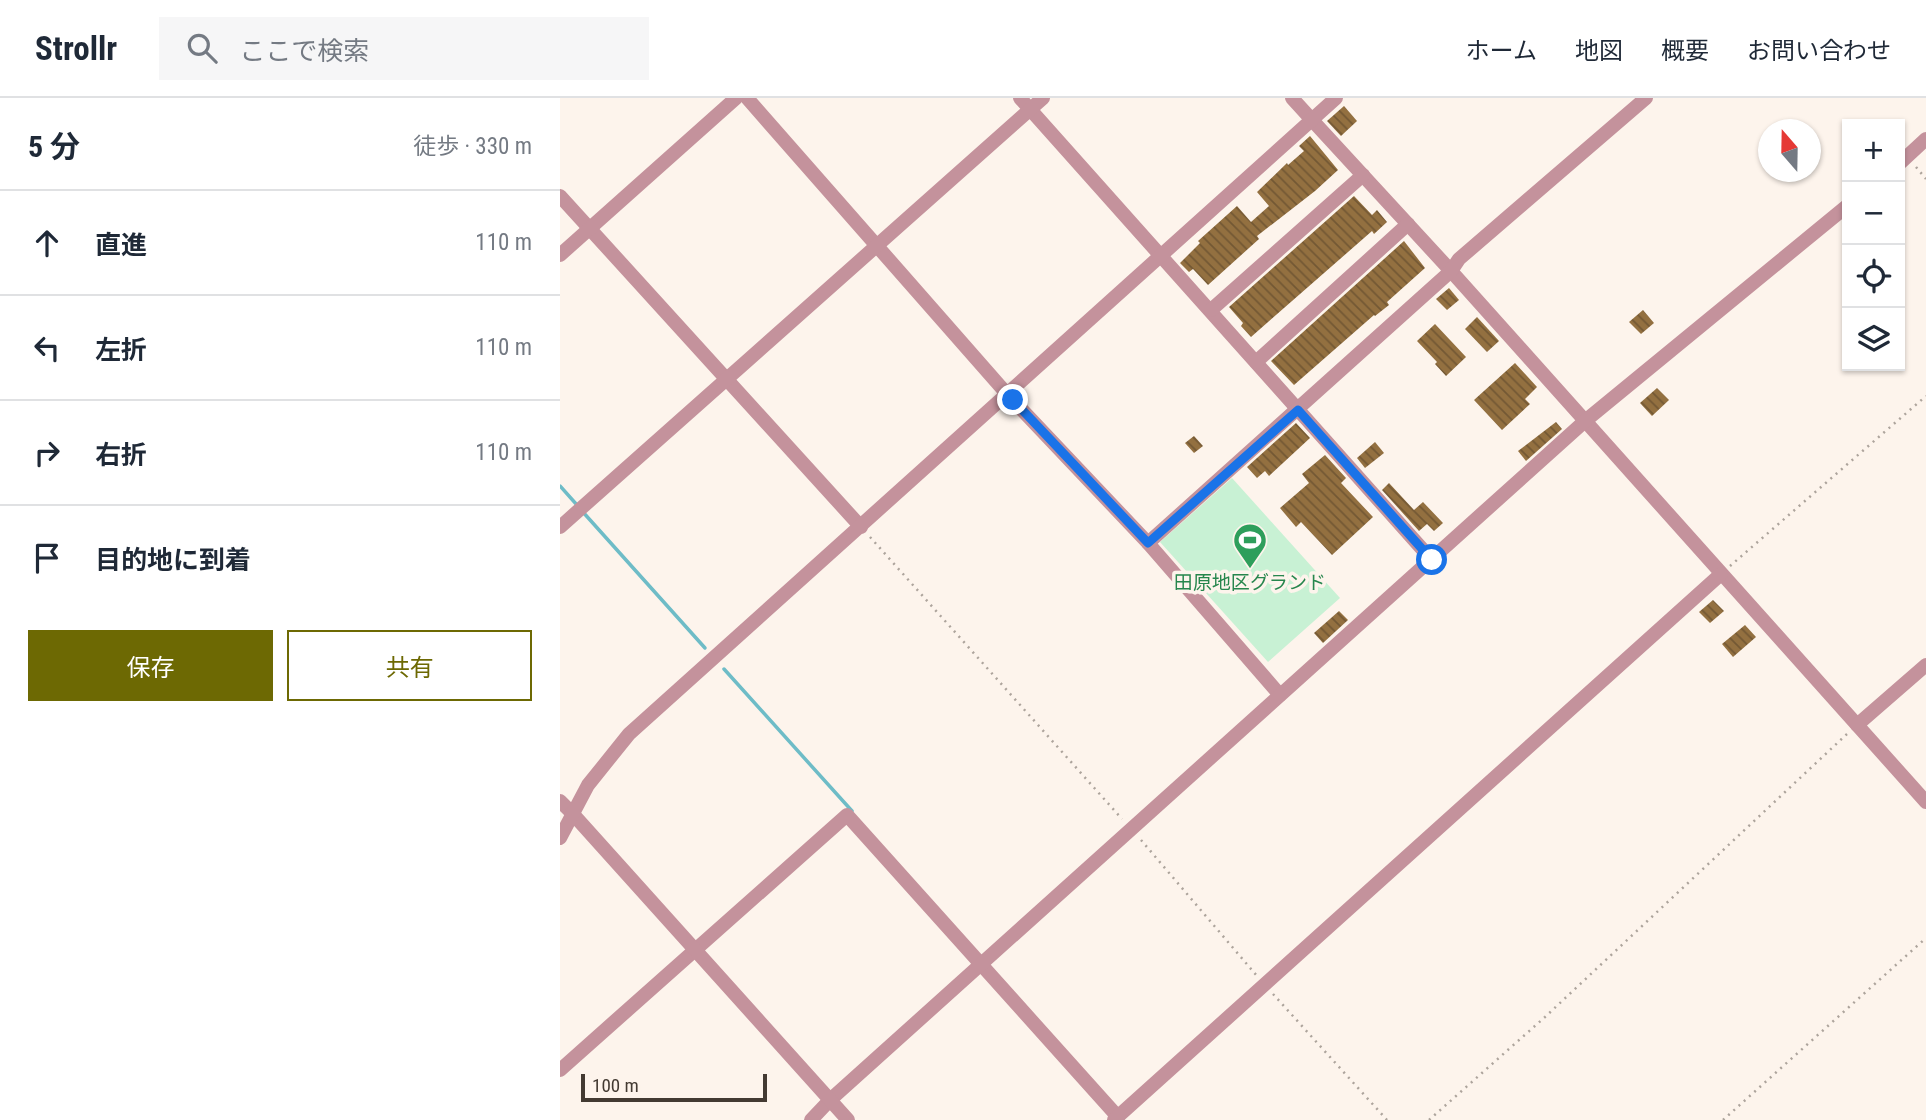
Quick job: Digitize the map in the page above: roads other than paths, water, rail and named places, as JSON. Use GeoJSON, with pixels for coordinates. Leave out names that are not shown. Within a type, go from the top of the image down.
{"type":"FeatureCollection","features":[{"type":"Feature","properties":{"kind":"street"},"geometry":{"type":"LineString","coordinates":[[560,255],[736,98]]}},
{"type":"Feature","properties":{"kind":"street"},"geometry":{"type":"LineString","coordinates":[[747,98],[1007,394],[1148,543],[1280,695]]}},
{"type":"Feature","properties":{"kind":"street"},"geometry":{"type":"LineString","coordinates":[[560,527],[877,244],[1025,104],[1043,98]]}},
{"type":"Feature","properties":{"kind":"street"},"geometry":{"type":"LineString","coordinates":[[1292,98],[1451,271],[1926,802]]}},
{"type":"Feature","properties":{"kind":"street"},"geometry":{"type":"LineString","coordinates":[[562,831],[588,785],[629,734],[1336,98]]}},
{"type":"Feature","properties":{"kind":"street"},"geometry":{"type":"LineString","coordinates":[[1148,543],[1451,271],[1459,259],[1646,98]]}},
{"type":"Feature","properties":{"kind":"street"},"geometry":{"type":"LineString","coordinates":[[1025,104],[1432,560]]}},
{"type":"Feature","properties":{"kind":"street"},"geometry":{"type":"LineString","coordinates":[[1905,158],[1926,139]]}},
{"type":"Feature","properties":{"kind":"street"},"geometry":{"type":"LineString","coordinates":[[1211,310],[1363,175]]}},
{"type":"Feature","properties":{"kind":"street"},"geometry":{"type":"LineString","coordinates":[[560,196],[861,527]]}},
{"type":"Feature","properties":{"kind":"street"},"geometry":{"type":"LineString","coordinates":[[811,1120],[830,1100],[1585,421],[1842,210]]}},
{"type":"Feature","properties":{"kind":"street"},"geometry":{"type":"LineString","coordinates":[[1256,362],[1408,225]]}},
{"type":"Feature","properties":{"kind":"street"},"geometry":{"type":"LineString","coordinates":[[560,1070],[847,815],[985,963],[1119,1116],[1721,574]]}},
{"type":"Feature","properties":{"kind":"street"},"geometry":{"type":"LineString","coordinates":[[1857,725],[1926,665]]}},
{"type":"Feature","properties":{"kind":"street"},"geometry":{"type":"LineString","coordinates":[[560,801],[848,1120]]}},
{"type":"Feature","properties":{"kind":"waterway"},"geometry":{"type":"LineString","coordinates":[[560,486],[577,505]]}},
{"type":"Feature","properties":{"kind":"waterway"},"geometry":{"type":"LineString","coordinates":[[582,511],[705,648]]}},
{"type":"Feature","properties":{"kind":"waterway"},"geometry":{"type":"LineString","coordinates":[[724,669],[852,811]]}},
{"type":"Feature","properties":{"kind":"place","name":"田原地区グランド"},"geometry":{"type":"Point","coordinates":[1250,570]}}]}
